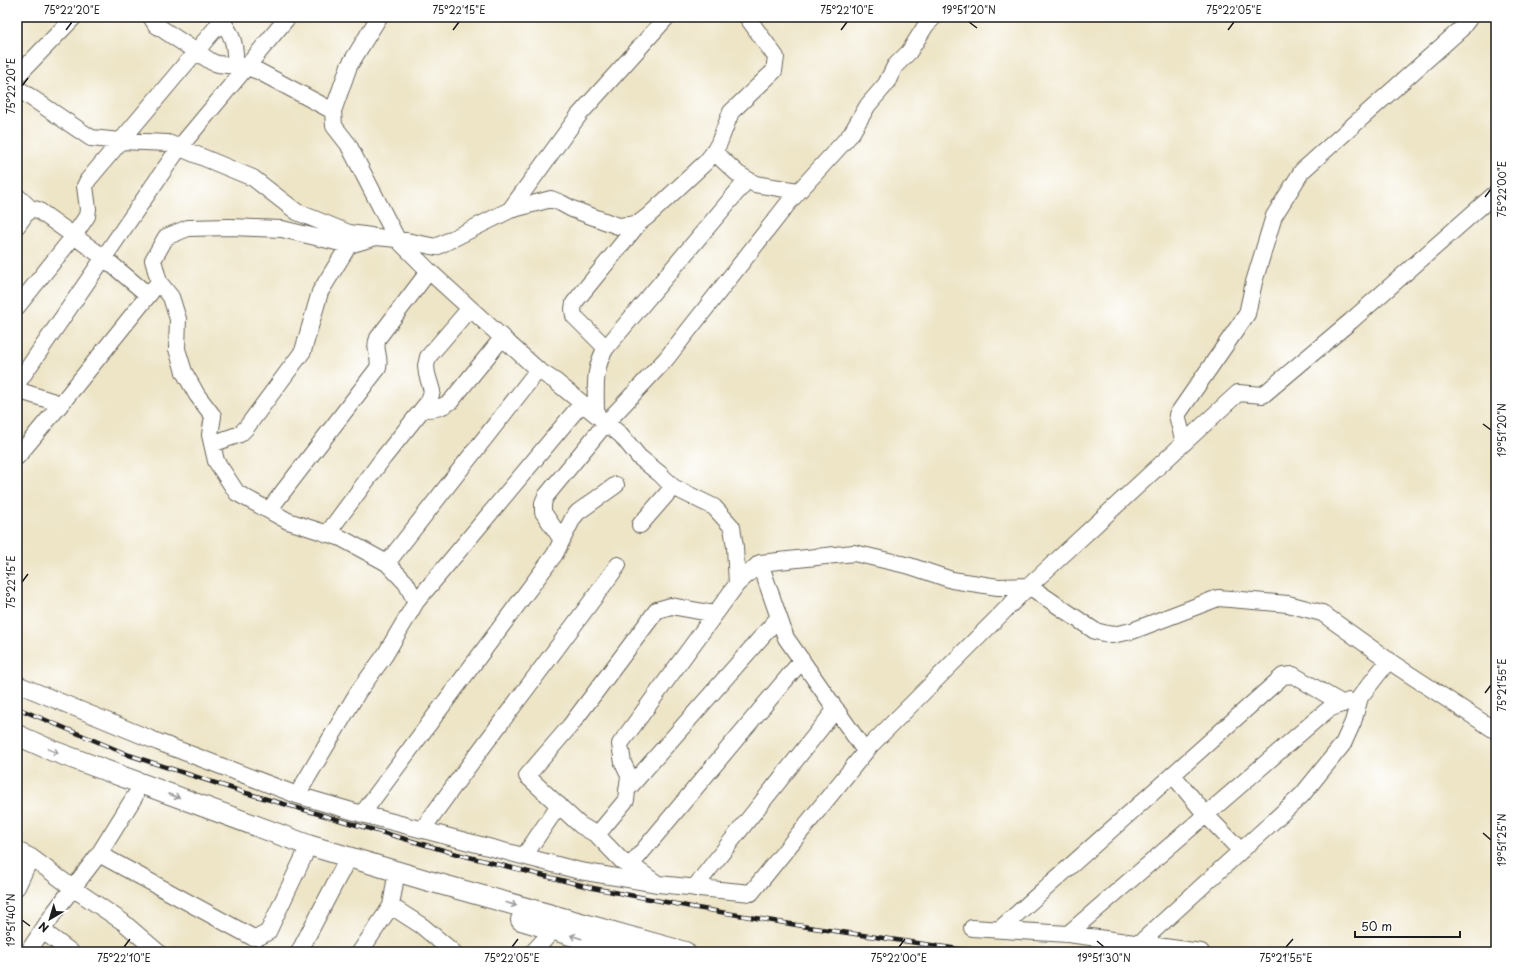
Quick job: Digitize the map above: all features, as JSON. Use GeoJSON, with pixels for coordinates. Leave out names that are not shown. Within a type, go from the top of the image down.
{"type":"FeatureCollection","features":[{"type":"Feature","properties":{"kind":"street"},"geometry":{"type":"LineString","coordinates":[[17,76],[74,17]]}},
{"type":"Feature","properties":{"kind":"street"},"geometry":{"type":"LineString","coordinates":[[152,17],[156,25],[195,52],[218,64],[258,71],[333,111]]}},
{"type":"Feature","properties":{"kind":"street"},"geometry":{"type":"LineString","coordinates":[[17,384],[179,148],[240,67],[288,17]]}},
{"type":"Feature","properties":{"kind":"street"},"geometry":{"type":"LineString","coordinates":[[379,17],[349,66],[333,111],[334,126],[348,144],[397,239],[429,271],[538,370],[556,381],[621,435],[639,457],[673,487],[714,507],[732,527],[735,547],[737,584]]}},
{"type":"Feature","properties":{"kind":"street"},"geometry":{"type":"LineString","coordinates":[[510,210],[579,115],[668,17]]}},
{"type":"Feature","properties":{"kind":"street"},"geometry":{"type":"LineString","coordinates":[[606,348],[574,316],[574,303],[639,223],[706,162],[714,152],[731,112],[770,77],[776,66],[776,57],[747,17]]}},
{"type":"Feature","properties":{"kind":"street"},"geometry":{"type":"LineString","coordinates":[[562,540],[543,512],[543,503],[601,419],[666,360],[790,200],[851,134],[868,105],[886,84],[895,66],[909,52],[926,25],[934,17]]}},
{"type":"Feature","properties":{"kind":"street"},"geometry":{"type":"LineString","coordinates":[[1184,443],[1177,415],[1247,314],[1254,282],[1274,216],[1302,171],[1461,29],[1470,17]]}},
{"type":"Feature","properties":{"kind":"street"},"geometry":{"type":"LineString","coordinates":[[17,307],[73,237],[87,216],[88,209],[85,186],[88,180],[195,52],[221,18],[235,45],[240,67]]}},
{"type":"Feature","properties":{"kind":"street"},"geometry":{"type":"LineString","coordinates":[[17,88],[92,138],[168,143],[253,178],[297,212],[349,233],[397,239],[436,247],[510,210],[551,199],[572,210],[618,226],[639,223]]}},
{"type":"Feature","properties":{"kind":"street"},"geometry":{"type":"LineString","coordinates":[[714,152],[747,180],[755,184],[798,191]]}},
{"type":"Feature","properties":{"kind":"street"},"geometry":{"type":"LineString","coordinates":[[601,419],[597,367],[600,356],[747,180]]}},
{"type":"Feature","properties":{"kind":"street"},"geometry":{"type":"LineString","coordinates":[[17,684],[158,742],[297,795],[362,814],[580,871],[658,884],[751,893],[865,751],[1029,586],[1238,393],[1264,395],[1351,321],[1496,193]]}},
{"type":"Feature","properties":{"kind":"street"},"geometry":{"type":"LineString","coordinates":[[17,196],[30,208],[38,210],[73,237],[103,257],[148,295]]}},
{"type":"Feature","properties":{"kind":"street"},"geometry":{"type":"LineString","coordinates":[[17,226],[30,208]]}},
{"type":"Feature","properties":{"kind":"street"},"geometry":{"type":"LineString","coordinates":[[376,237],[349,245],[282,229],[230,227],[188,228],[166,237],[153,260],[159,282],[171,297],[178,319],[177,348],[184,372],[197,395],[213,416],[210,435],[216,461],[237,493],[288,520],[340,538],[387,563],[406,583],[416,602]]}},
{"type":"Feature","properties":{"kind":"street"},"geometry":{"type":"LineString","coordinates":[[212,444],[240,434],[246,428],[303,351],[320,292],[349,245]]}},
{"type":"Feature","properties":{"kind":"street"},"geometry":{"type":"LineString","coordinates":[[269,510],[378,368],[379,360],[375,345],[378,338],[429,271]]}},
{"type":"Feature","properties":{"kind":"street"},"geometry":{"type":"LineString","coordinates":[[17,457],[159,282]]}},
{"type":"Feature","properties":{"kind":"street"},"geometry":{"type":"LineString","coordinates":[[327,534],[384,457],[429,401],[432,392],[426,366],[428,357],[470,308]]}},
{"type":"Feature","properties":{"kind":"street"},"geometry":{"type":"LineString","coordinates":[[423,409],[438,409],[451,401],[503,337]]}},
{"type":"Feature","properties":{"kind":"street"},"geometry":{"type":"LineString","coordinates":[[387,563],[538,370]]}},
{"type":"Feature","properties":{"kind":"street"},"geometry":{"type":"LineString","coordinates":[[17,390],[61,404]]}},
{"type":"Feature","properties":{"kind":"street"},"geometry":{"type":"LineString","coordinates":[[297,795],[358,692],[385,655],[416,602],[582,403]]}},
{"type":"Feature","properties":{"kind":"street"},"geometry":{"type":"LineString","coordinates":[[362,814],[555,554],[578,512],[616,485]]}},
{"type":"Feature","properties":{"kind":"street"},"geometry":{"type":"LineString","coordinates":[[640,525],[673,487]]}},
{"type":"Feature","properties":{"kind":"street"},"geometry":{"type":"LineString","coordinates":[[597,835],[626,800],[629,776],[623,763],[620,744],[737,584],[760,563],[854,553],[910,566],[952,580],[998,587],[1029,586],[1095,630],[1112,635],[1132,631],[1218,598],[1288,604],[1322,613],[1388,660],[1496,730]]}},
{"type":"Feature","properties":{"kind":"street"},"geometry":{"type":"LineString","coordinates":[[760,563],[786,638],[865,751]]}},
{"type":"Feature","properties":{"kind":"street"},"geometry":{"type":"LineString","coordinates":[[422,830],[464,771],[618,565]]}},
{"type":"Feature","properties":{"kind":"street"},"geometry":{"type":"LineString","coordinates":[[658,884],[632,865],[622,861],[597,835],[580,825],[527,776],[570,726],[656,610],[671,606],[715,614]]}},
{"type":"Feature","properties":{"kind":"street"},"geometry":{"type":"LineString","coordinates":[[627,790],[779,616]]}},
{"type":"Feature","properties":{"kind":"street"},"geometry":{"type":"LineString","coordinates":[[632,865],[802,660]]}},
{"type":"Feature","properties":{"kind":"street"},"geometry":{"type":"LineString","coordinates":[[1140,943],[1302,795],[1343,744],[1353,722],[1360,696],[1388,660]]}},
{"type":"Feature","properties":{"kind":"street"},"geometry":{"type":"LineString","coordinates":[[1000,929],[1283,676],[1294,675],[1343,704]]}},
{"type":"Feature","properties":{"kind":"street"},"geometry":{"type":"LineString","coordinates":[[1068,934],[1319,717],[1329,709],[1360,696]]}},
{"type":"Feature","properties":{"kind":"street"},"geometry":{"type":"LineString","coordinates":[[694,888],[836,709]]}},
{"type":"Feature","properties":{"kind":"street"},"geometry":{"type":"LineString","coordinates":[[17,735],[53,751],[308,845],[685,952]]}},
{"type":"Feature","properties":{"kind":"street"},"geometry":{"type":"LineString","coordinates":[[17,750],[52,765],[135,796],[304,856],[626,952]]}},
{"type":"Feature","properties":{"kind":"street"},"geometry":{"type":"LineString","coordinates":[[1173,775],[1206,815],[1241,850]]}},
{"type":"Feature","properties":{"kind":"street"},"geometry":{"type":"LineString","coordinates":[[28,952],[56,910],[74,889],[99,854],[135,796]]}},
{"type":"Feature","properties":{"kind":"street"},"geometry":{"type":"LineString","coordinates":[[524,856],[559,805]]}},
{"type":"Feature","properties":{"kind":"street"},"geometry":{"type":"LineString","coordinates":[[17,850],[31,857],[74,889],[123,922],[158,952]]}},
{"type":"Feature","properties":{"kind":"street"},"geometry":{"type":"LineString","coordinates":[[99,854],[252,938],[259,938],[268,932],[304,856]]}},
{"type":"Feature","properties":{"kind":"street"},"geometry":{"type":"LineString","coordinates":[[17,887],[31,857]]}},
{"type":"Feature","properties":{"kind":"street"},"geometry":{"type":"LineString","coordinates":[[299,952],[343,868]]}},
{"type":"Feature","properties":{"kind":"street"},"geometry":{"type":"LineString","coordinates":[[360,952],[391,906],[395,882]]}},
{"type":"Feature","properties":{"kind":"street"},"geometry":{"type":"LineString","coordinates":[[391,906],[422,926],[453,952]]}},
{"type":"Feature","properties":{"kind":"street"},"geometry":{"type":"LineString","coordinates":[[972,928],[1068,934],[1201,952]]}},
{"type":"Feature","properties":{"kind":"street"},"geometry":{"type":"LineString","coordinates":[[43,931],[71,952]]}},
{"type":"Feature","properties":{"kind":"street"},"geometry":{"type":"LineString","coordinates":[[533,952],[546,938]]}},
{"type":"Feature","properties":{"kind":"railway"},"geometry":{"type":"LineString","coordinates":[[17,708],[129,755],[246,793],[457,854],[593,888],[697,908],[814,928],[979,952]]}}]}
